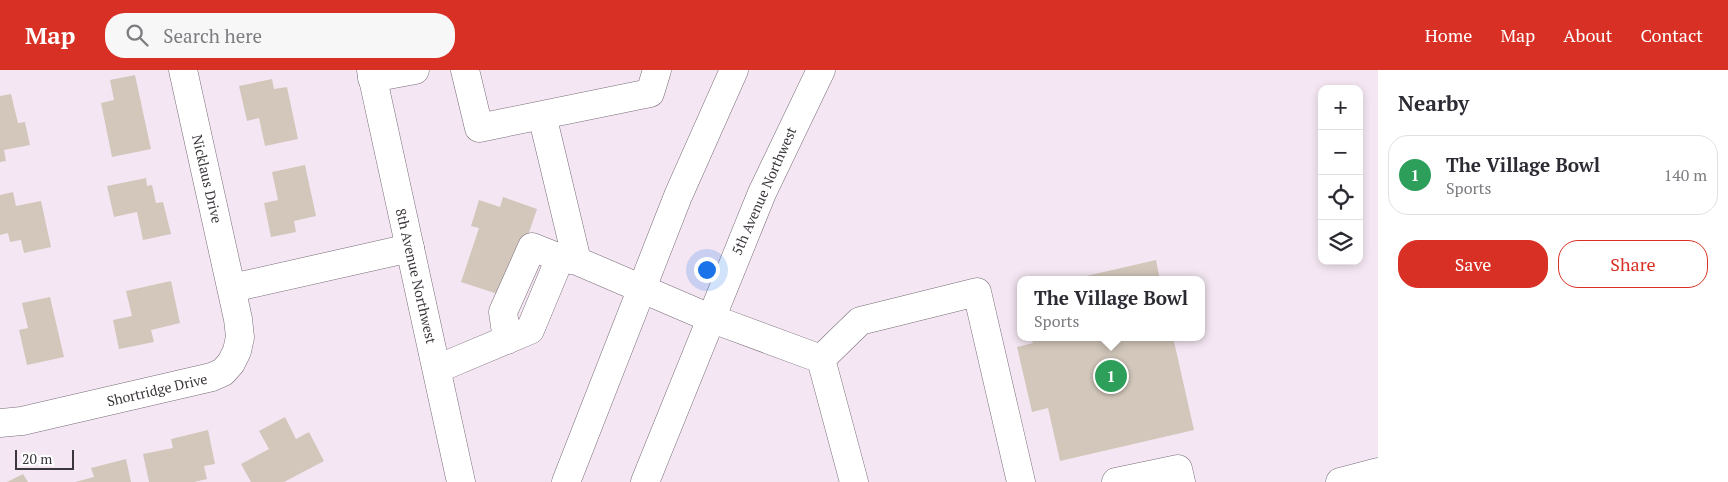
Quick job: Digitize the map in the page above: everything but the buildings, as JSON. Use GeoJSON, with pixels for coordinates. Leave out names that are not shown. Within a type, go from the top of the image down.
{"type":"FeatureCollection","features":[{"type":"Feature","properties":{"kind":"main road","name":"Nicklaus Drive"},"geometry":{"type":"LineString","coordinates":[[183,70],[232,288]]}},
{"type":"Feature","properties":{"kind":"main road"},"geometry":{"type":"LineString","coordinates":[[371,74],[415,70]]}},
{"type":"Feature","properties":{"kind":"main road"},"geometry":{"type":"LineString","coordinates":[[465,70],[478,128],[650,93],[657,70]]}},
{"type":"Feature","properties":{"kind":"main road"},"geometry":{"type":"LineString","coordinates":[[570,478],[604,383],[641,289],[686,178],[734,70]]}},
{"type":"Feature","properties":{"kind":"main road","name":"5th Avenue Northwest"},"geometry":{"type":"LineString","coordinates":[[644,482],[762,192],[821,70]]}},
{"type":"Feature","properties":{"kind":"main road","name":"8th Avenue Northwest"},"geometry":{"type":"LineString","coordinates":[[371,74],[462,478]]}},
{"type":"Feature","properties":{"kind":"main road"},"geometry":{"type":"LineString","coordinates":[[437,369],[530,330],[568,260],[542,115]]}},
{"type":"Feature","properties":{"kind":"main road"},"geometry":{"type":"LineString","coordinates":[[232,288],[410,248]]}},
{"type":"Feature","properties":{"kind":"main road"},"geometry":{"type":"LineString","coordinates":[[568,260],[710,318],[821,359]]}},
{"type":"Feature","properties":{"kind":"main road","name":"Shortridge Drive"},"geometry":{"type":"LineString","coordinates":[[0,423],[22,421],[195,383],[223,372],[231,363],[240,337],[232,288]]}},
{"type":"Feature","properties":{"kind":"main road"},"geometry":{"type":"LineString","coordinates":[[821,359],[860,321],[977,292],[1021,482]]}},
{"type":"Feature","properties":{"kind":"main road"},"geometry":{"type":"LineString","coordinates":[[821,359],[854,482]]}},
{"type":"Feature","properties":{"kind":"main road"},"geometry":{"type":"LineString","coordinates":[[1116,482],[1178,469],[1181,482]]}},
{"type":"Feature","properties":{"kind":"main road"},"geometry":{"type":"LineString","coordinates":[[1340,482],[1378,472]]}},
{"type":"Feature","properties":{"kind":"place","name":"The Village Bowl"},"geometry":{"type":"Point","coordinates":[1111,376]}}]}
